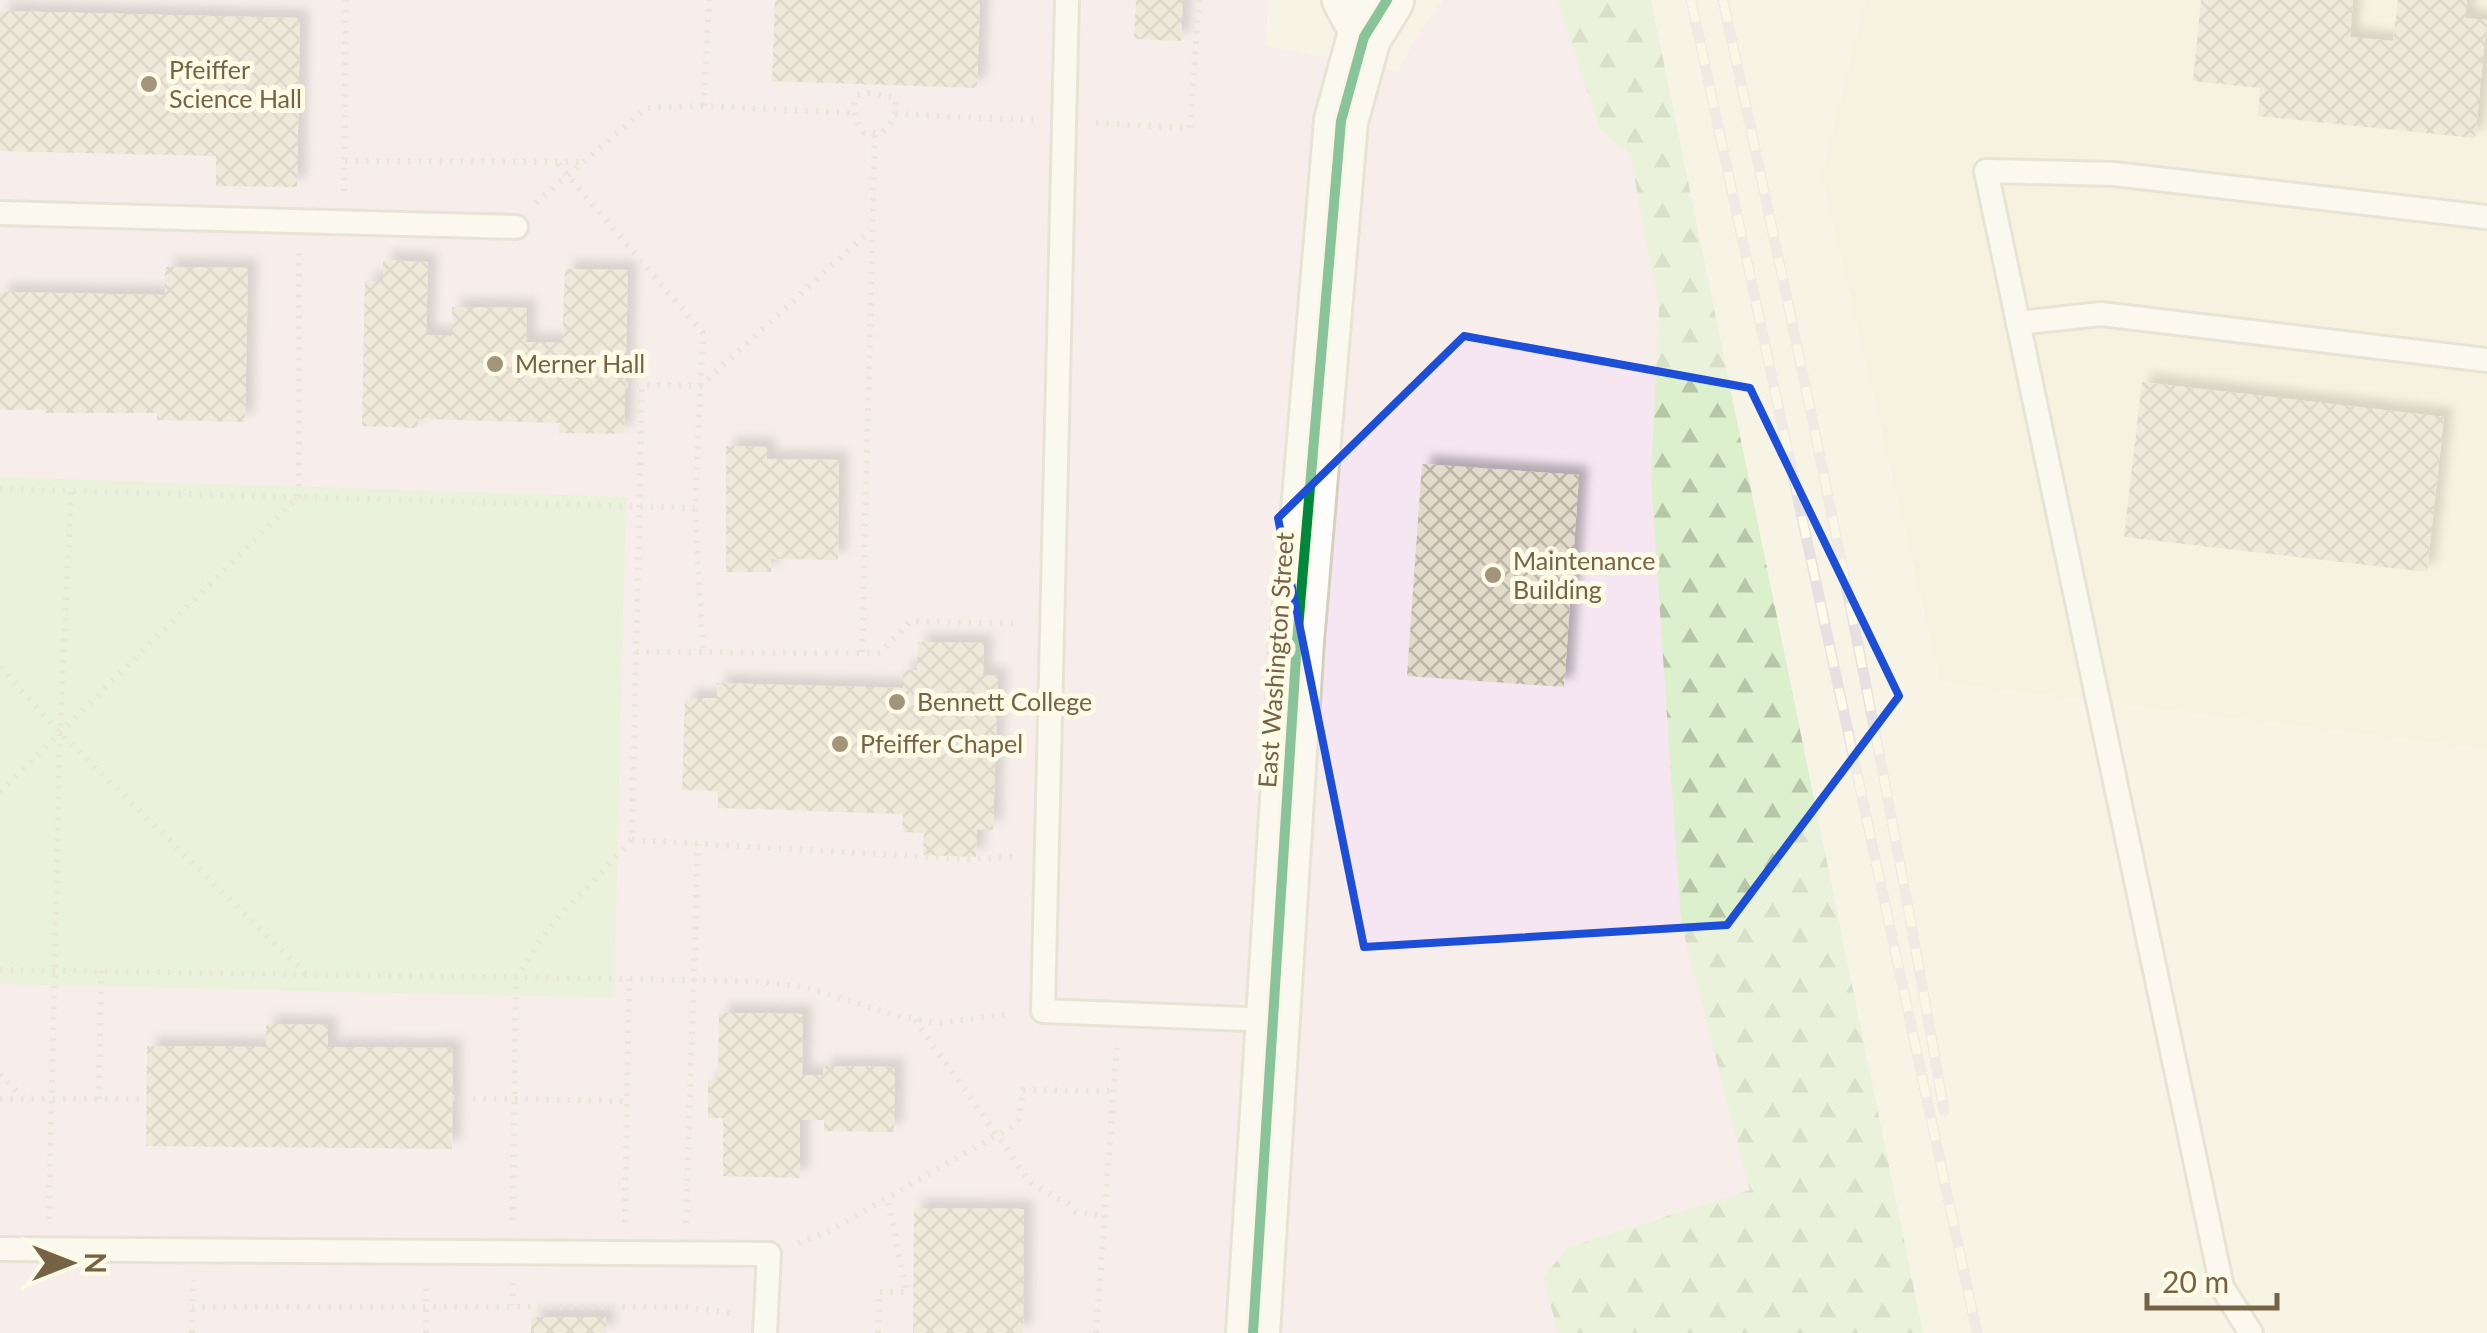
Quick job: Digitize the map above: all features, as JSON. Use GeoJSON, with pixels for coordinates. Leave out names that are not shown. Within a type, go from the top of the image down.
{"type":"FeatureCollection","features":[{"type":"Feature","properties":{"kind":"street","name":"East Washington Street"},"geometry":{"type":"LineString","coordinates":[[1253,1333],[1297,641],[1341,121],[1365,12]]}},
{"type":"Feature","properties":{"kind":"lane"},"geometry":{"type":"LineString","coordinates":[[1067,0],[1043,1011],[1271,1020]]}},
{"type":"Feature","properties":{"kind":"lane"},"geometry":{"type":"LineString","coordinates":[[2250,1333],[2222,1288],[1986,171],[2114,174],[2487,217]]}},
{"type":"Feature","properties":{"kind":"lane"},"geometry":{"type":"LineString","coordinates":[[0,213],[516,227]]}},
{"type":"Feature","properties":{"kind":"lane"},"geometry":{"type":"LineString","coordinates":[[2018,323],[2101,314],[2487,360]]}},
{"type":"Feature","properties":{"kind":"lane"},"geometry":{"type":"LineString","coordinates":[[0,1249],[769,1254],[765,1325]]}},
{"type":"Feature","properties":{"kind":"path"},"geometry":{"type":"LineString","coordinates":[[344,222],[346,0]]}},
{"type":"Feature","properties":{"kind":"path"},"geometry":{"type":"LineString","coordinates":[[704,106],[709,0]]}},
{"type":"Feature","properties":{"kind":"path"},"geometry":{"type":"LineString","coordinates":[[886,94],[897,104],[892,123],[882,132],[864,132],[855,122],[854,113],[856,95],[886,94]]}},
{"type":"Feature","properties":{"kind":"path"},"geometry":{"type":"LineString","coordinates":[[516,227],[534,204],[646,108],[704,106],[854,113]]}},
{"type":"Feature","properties":{"kind":"path"},"geometry":{"type":"LineString","coordinates":[[862,652],[874,132]]}},
{"type":"Feature","properties":{"kind":"path"},"geometry":{"type":"LineString","coordinates":[[344,160],[583,162]]}},
{"type":"Feature","properties":{"kind":"path"},"geometry":{"type":"LineString","coordinates":[[558,164],[703,334],[695,508],[704,651]]}},
{"type":"Feature","properties":{"kind":"path"},"geometry":{"type":"LineString","coordinates":[[0,792],[299,496],[299,221]]}},
{"type":"Feature","properties":{"kind":"path"},"geometry":{"type":"LineString","coordinates":[[626,385],[700,386],[872,230]]}},
{"type":"Feature","properties":{"kind":"path"},"geometry":{"type":"LineString","coordinates":[[513,1305],[516,978],[552,924],[632,840],[642,385]]}},
{"type":"Feature","properties":{"kind":"path"},"geometry":{"type":"LineString","coordinates":[[0,489],[695,508]]}},
{"type":"Feature","properties":{"kind":"path"},"geometry":{"type":"LineString","coordinates":[[48,1249],[52,970],[71,491]]}},
{"type":"Feature","properties":{"kind":"path"},"geometry":{"type":"LineString","coordinates":[[636,652],[880,653],[910,621],[1052,624]]}},
{"type":"Feature","properties":{"kind":"path"},"geometry":{"type":"LineString","coordinates":[[0,667],[60,733],[306,974]]}},
{"type":"Feature","properties":{"kind":"path"},"geometry":{"type":"LineString","coordinates":[[632,840],[968,859],[1046,856]]}},
{"type":"Feature","properties":{"kind":"path"},"geometry":{"type":"LineString","coordinates":[[686,1307],[698,844]]}},
{"type":"Feature","properties":{"kind":"path"},"geometry":{"type":"LineString","coordinates":[[0,970],[754,981],[806,987],[936,1023],[1043,1011]]}},
{"type":"Feature","properties":{"kind":"path"},"geometry":{"type":"LineString","coordinates":[[99,1099],[102,971]]}},
{"type":"Feature","properties":{"kind":"path"},"geometry":{"type":"LineString","coordinates":[[624,1251],[628,978]]}},
{"type":"Feature","properties":{"kind":"path"},"geometry":{"type":"LineString","coordinates":[[1096,1333],[1119,1014]]}},
{"type":"Feature","properties":{"kind":"path"},"geometry":{"type":"LineString","coordinates":[[914,1019],[1031,1184],[1076,1212],[1106,1216]]}},
{"type":"Feature","properties":{"kind":"path"},"geometry":{"type":"LineString","coordinates":[[0,1074],[24,1100]]}},
{"type":"Feature","properties":{"kind":"path"},"geometry":{"type":"LineString","coordinates":[[769,1254],[829,1231],[998,1136],[1019,1119],[1023,1090],[1115,1091]]}},
{"type":"Feature","properties":{"kind":"path"},"geometry":{"type":"LineString","coordinates":[[452,1098],[626,1101]]}},
{"type":"Feature","properties":{"kind":"path"},"geometry":{"type":"LineString","coordinates":[[0,1100],[147,1099]]}},
{"type":"Feature","properties":{"kind":"path"},"geometry":{"type":"LineString","coordinates":[[878,1333],[879,1292],[907,1292],[888,1198]]}},
{"type":"Feature","properties":{"kind":"path"},"geometry":{"type":"LineString","coordinates":[[426,1251],[426,1333]]}},
{"type":"Feature","properties":{"kind":"path"},"geometry":{"type":"LineString","coordinates":[[192,1307],[686,1307],[765,1325]]}},
{"type":"Feature","properties":{"kind":"highlighted area"},"geometry":{"type":"Polygon","coordinates":[[[1464,336],[1750,388],[1899,696],[1727,925],[1364,947],[1278,518],[1464,336]]]}},
{"type":"Feature","properties":{"kind":"shaded area","name":"Bennett College"},"geometry":{"type":"Polygon","coordinates":[[[0,0],[1268,0],[1266,46],[1398,71],[1419,32],[1443,0],[1651,0],[1923,1333],[0,1333],[0,0]]]}},
{"type":"Feature","properties":{"kind":"shaded area"},"geometry":{"type":"Polygon","coordinates":[[[1866,0],[2487,0],[2487,749],[1941,682],[1822,176],[1866,0]]]}},
{"type":"Feature","properties":{"kind":"green space"},"geometry":{"type":"Polygon","coordinates":[[[1557,0],[1651,0],[1923,1333],[1558,1333],[1543,1277],[1569,1247],[1750,1190],[1681,923],[1651,479],[1659,309],[1630,154],[1600,130],[1557,0]]]}},
{"type":"Feature","properties":{"kind":"green space"},"geometry":{"type":"Polygon","coordinates":[[[0,477],[626,497],[614,998],[0,984],[0,477]]]}},
{"type":"Feature","properties":{"kind":"building"},"geometry":{"type":"Polygon","coordinates":[[[775,0],[980,0],[977,88],[772,81],[775,0]]]}},
{"type":"Feature","properties":{"kind":"building"},"geometry":{"type":"Polygon","coordinates":[[[1136,0],[1183,0],[1181,41],[1134,39],[1136,0]]]}},
{"type":"Feature","properties":{"kind":"building"},"geometry":{"type":"Polygon","coordinates":[[[2201,0],[2353,0],[2350,37],[2393,41],[2398,0],[2467,0],[2465,18],[2487,20],[2475,138],[2258,116],[2260,88],[2193,81],[2201,0]]]}},
{"type":"Feature","properties":{"kind":"building","name":"Pfeiffer Science Hall"},"geometry":{"type":"Polygon","coordinates":[[[0,11],[300,18],[297,187],[216,186],[216,156],[0,151],[0,11]]]}},
{"type":"Feature","properties":{"kind":"building","name":"Merner Hall"},"geometry":{"type":"Polygon","coordinates":[[[383,260],[428,262],[426,335],[452,336],[452,307],[527,308],[526,342],[562,343],[565,269],[628,270],[624,434],[559,433],[560,423],[418,419],[418,428],[362,426],[365,281],[383,282],[383,260]]]}},
{"type":"Feature","properties":{"kind":"building"},"geometry":{"type":"Polygon","coordinates":[[[165,267],[248,268],[245,422],[157,420],[157,413],[0,410],[0,292],[165,295],[165,267]]]}},
{"type":"Feature","properties":{"kind":"building"},"geometry":{"type":"Polygon","coordinates":[[[2142,382],[2444,417],[2427,572],[2124,537],[2142,382]]]}},
{"type":"Feature","properties":{"kind":"building"},"geometry":{"type":"Polygon","coordinates":[[[726,446],[767,447],[767,459],[839,460],[838,560],[771,559],[771,572],[726,572],[726,446]]]}},
{"type":"Feature","properties":{"kind":"building","name":"Maintenance Building"},"geometry":{"type":"Polygon","coordinates":[[[1422,464],[1579,475],[1564,687],[1407,676],[1422,464]]]}},
{"type":"Feature","properties":{"kind":"building","name":"Pfeiffer Chapel"},"geometry":{"type":"Polygon","coordinates":[[[918,642],[984,643],[983,675],[998,676],[993,830],[977,829],[976,857],[923,855],[924,833],[902,832],[903,814],[718,808],[718,791],[682,790],[685,698],[717,698],[717,683],[903,688],[903,670],[917,670],[918,642]]]}},
{"type":"Feature","properties":{"kind":"building"},"geometry":{"type":"Polygon","coordinates":[[[719,1013],[803,1014],[802,1075],[823,1075],[823,1066],[895,1067],[894,1132],[824,1131],[824,1120],[800,1120],[800,1178],[723,1176],[723,1118],[708,1118],[708,1080],[718,1080],[719,1013]]]}},
{"type":"Feature","properties":{"kind":"building"},"geometry":{"type":"Polygon","coordinates":[[[266,1024],[328,1025],[328,1047],[453,1048],[452,1149],[146,1146],[147,1046],[266,1047],[266,1024]]]}},
{"type":"Feature","properties":{"kind":"building"},"geometry":{"type":"Polygon","coordinates":[[[914,1208],[1024,1209],[1023,1333],[913,1333],[914,1208]]]}},
{"type":"Feature","properties":{"kind":"building"},"geometry":{"type":"Polygon","coordinates":[[[531,1317],[606,1317],[606,1333],[531,1333],[531,1317]]]}},
{"type":"Feature","properties":{"kind":"railway"},"geometry":{"type":"LineString","coordinates":[[1691,0],[1977,1333]]}},
{"type":"Feature","properties":{"kind":"railway"},"geometry":{"type":"LineString","coordinates":[[1723,0],[1840,554],[1944,1111]]}},
{"type":"Feature","properties":{"kind":"cycle path"},"geometry":{"type":"LineString","coordinates":[[1253,1333],[1297,641],[1341,121],[1364,37],[1387,0]]}},
{"type":"Feature","properties":{"kind":"place","name":"Pfeiffer Science Hall"},"geometry":{"type":"Point","coordinates":[149,84]}},
{"type":"Feature","properties":{"kind":"place","name":"Merner Hall"},"geometry":{"type":"Point","coordinates":[495,364]}},
{"type":"Feature","properties":{"kind":"place","name":"Maintenance Building"},"geometry":{"type":"Point","coordinates":[1493,575]}},
{"type":"Feature","properties":{"kind":"place","name":"Bennett College"},"geometry":{"type":"Point","coordinates":[897,702]}},
{"type":"Feature","properties":{"kind":"place","name":"Pfeiffer Chapel"},"geometry":{"type":"Point","coordinates":[840,744]}}]}
